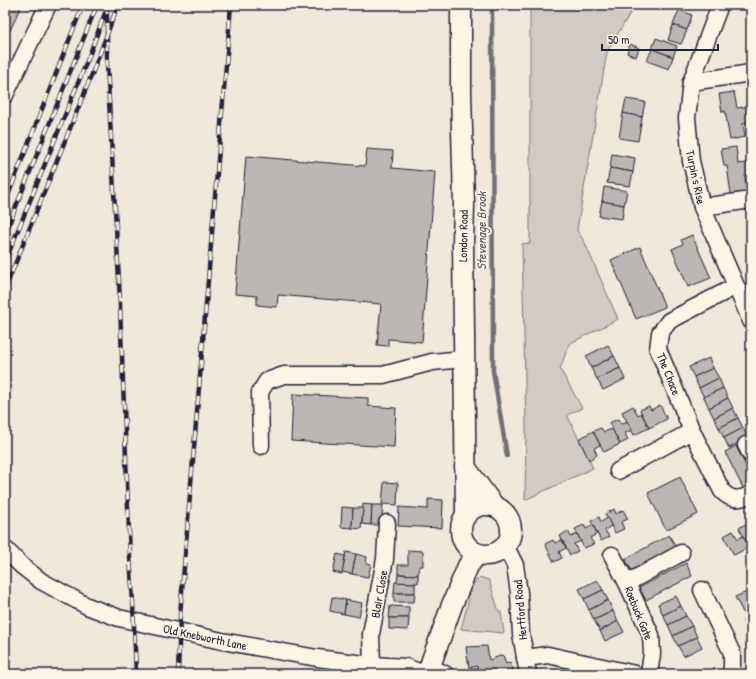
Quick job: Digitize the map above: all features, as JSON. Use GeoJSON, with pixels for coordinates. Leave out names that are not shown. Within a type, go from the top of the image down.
{"type":"FeatureCollection","features":[{"type":"Feature","properties":{"kind":"main road","name":"London Road"},"geometry":{"type":"LineString","coordinates":[[461,5],[466,514]]}},
{"type":"Feature","properties":{"kind":"main road"},"geometry":{"type":"LineString","coordinates":[[465,467],[493,505],[504,511],[511,522],[512,535],[506,547],[498,554],[487,556],[477,554],[467,548],[462,537],[461,525],[466,514],[478,506],[493,505]]}},
{"type":"Feature","properties":{"kind":"main road"},"geometry":{"type":"LineString","coordinates":[[432,672],[452,605],[468,566],[477,554]]}},
{"type":"Feature","properties":{"kind":"street"},"geometry":{"type":"LineString","coordinates":[[5,95],[48,5]]}},
{"type":"Feature","properties":{"kind":"street","name":"Turpin's Rise"},"geometry":{"type":"LineString","coordinates":[[720,5],[691,82],[687,118],[690,161],[702,207],[751,321]]}},
{"type":"Feature","properties":{"kind":"street"},"geometry":{"type":"LineString","coordinates":[[691,82],[751,74]]}},
{"type":"Feature","properties":{"kind":"street"},"geometry":{"type":"LineString","coordinates":[[702,207],[751,200]]}},
{"type":"Feature","properties":{"kind":"street","name":"The Chace"},"geometry":{"type":"LineString","coordinates":[[736,286],[669,321],[660,332],[658,349],[692,431],[725,495],[734,499],[739,499],[751,494]]}},
{"type":"Feature","properties":{"kind":"street"},"geometry":{"type":"LineString","coordinates":[[261,446],[260,392],[267,381],[284,376],[383,375],[432,362],[464,359]]}},
{"type":"Feature","properties":{"kind":"street"},"geometry":{"type":"LineString","coordinates":[[618,471],[692,431]]}},
{"type":"Feature","properties":{"kind":"street","name":"Blair Close"},"geometry":{"type":"LineString","coordinates":[[372,665],[371,634],[385,559],[387,523]]}},
{"type":"Feature","properties":{"kind":"street","name":"Hertford Road"},"geometry":{"type":"LineString","coordinates":[[506,547],[515,565],[519,593],[521,634],[528,674]]}},
{"type":"Feature","properties":{"kind":"street","name":"Old Knebworth Lane"},"geometry":{"type":"LineString","coordinates":[[5,549],[22,566],[41,581],[87,606],[119,618],[222,642],[317,658],[372,665],[406,667],[432,672]]}},
{"type":"Feature","properties":{"kind":"street"},"geometry":{"type":"LineString","coordinates":[[627,583],[681,553]]}},
{"type":"Feature","properties":{"kind":"street","name":"Roebuck Gate"},"geometry":{"type":"LineString","coordinates":[[612,555],[627,583],[651,635],[652,654],[649,674]]}},
{"type":"Feature","properties":{"kind":"street"},"geometry":{"type":"LineString","coordinates":[[702,590],[732,653],[731,674]]}},
{"type":"Feature","properties":{"kind":"street"},"geometry":{"type":"LineString","coordinates":[[525,658],[548,655],[635,674]]}},
{"type":"Feature","properties":{"kind":"shaded area"},"geometry":{"type":"Polygon","coordinates":[[[530,5],[635,5],[607,52],[577,230],[584,241],[618,319],[569,344],[560,369],[582,408],[567,415],[593,468],[525,500],[526,427],[522,244],[530,243],[530,5]]]}},
{"type":"Feature","properties":{"kind":"shaded area"},"geometry":{"type":"Polygon","coordinates":[[[480,577],[489,580],[499,612],[501,612],[504,633],[461,629],[472,587],[480,577]]]}},
{"type":"Feature","properties":{"kind":"building"},"geometry":{"type":"Polygon","coordinates":[[[5,5],[22,5],[5,41],[5,5]]]}},
{"type":"Feature","properties":{"kind":"building"},"geometry":{"type":"Polygon","coordinates":[[[679,10],[692,15],[687,30],[673,25],[679,10]]]}},
{"type":"Feature","properties":{"kind":"building"},"geometry":{"type":"Polygon","coordinates":[[[673,25],[687,30],[681,44],[668,40],[673,25]]]}},
{"type":"Feature","properties":{"kind":"building"},"geometry":{"type":"Polygon","coordinates":[[[656,38],[677,46],[673,57],[652,49],[656,38]]]}},
{"type":"Feature","properties":{"kind":"building"},"geometry":{"type":"Polygon","coordinates":[[[630,44],[639,48],[636,57],[627,53],[630,44]]]}},
{"type":"Feature","properties":{"kind":"building"},"geometry":{"type":"Polygon","coordinates":[[[652,49],[673,57],[669,69],[647,61],[652,49]]]}},
{"type":"Feature","properties":{"kind":"building"},"geometry":{"type":"Polygon","coordinates":[[[734,92],[737,108],[751,106],[751,122],[743,123],[745,137],[730,140],[725,111],[722,112],[719,94],[734,92]]]}},
{"type":"Feature","properties":{"kind":"building"},"geometry":{"type":"Polygon","coordinates":[[[626,99],[645,102],[642,117],[623,113],[626,99]]]}},
{"type":"Feature","properties":{"kind":"building"},"geometry":{"type":"Polygon","coordinates":[[[623,113],[642,117],[638,141],[619,138],[623,113]]]}},
{"type":"Feature","properties":{"kind":"building"},"geometry":{"type":"Polygon","coordinates":[[[736,147],[738,164],[751,162],[751,175],[745,176],[747,192],[731,194],[727,166],[724,166],[721,149],[736,147]]]}},
{"type":"Feature","properties":{"kind":"building"},"geometry":{"type":"Polygon","coordinates":[[[367,149],[393,151],[392,168],[435,172],[422,342],[388,339],[388,346],[377,345],[381,304],[278,295],[277,307],[257,305],[257,296],[235,294],[246,156],[365,166],[367,149]]]}},
{"type":"Feature","properties":{"kind":"building"},"geometry":{"type":"Polygon","coordinates":[[[612,154],[635,158],[633,172],[610,168],[612,154]]]}},
{"type":"Feature","properties":{"kind":"building"},"geometry":{"type":"Polygon","coordinates":[[[610,168],[633,172],[630,186],[607,183],[610,168]]]}},
{"type":"Feature","properties":{"kind":"building"},"geometry":{"type":"Polygon","coordinates":[[[604,187],[627,191],[624,205],[602,201],[604,187]]]}},
{"type":"Feature","properties":{"kind":"building"},"geometry":{"type":"Polygon","coordinates":[[[602,201],[624,205],[622,219],[599,216],[602,201]]]}},
{"type":"Feature","properties":{"kind":"building"},"geometry":{"type":"Polygon","coordinates":[[[692,235],[711,278],[688,287],[672,249],[683,244],[681,240],[692,235]]]}},
{"type":"Feature","properties":{"kind":"building"},"geometry":{"type":"Polygon","coordinates":[[[640,247],[665,307],[636,319],[611,260],[640,247]]]}},
{"type":"Feature","properties":{"kind":"building"},"geometry":{"type":"Polygon","coordinates":[[[608,345],[614,356],[591,368],[586,356],[608,345]]]}},
{"type":"Feature","properties":{"kind":"building"},"geometry":{"type":"Polygon","coordinates":[[[614,356],[620,368],[597,379],[591,368],[614,356]]]}},
{"type":"Feature","properties":{"kind":"building"},"geometry":{"type":"Polygon","coordinates":[[[709,358],[713,368],[694,377],[689,367],[709,358]]]}},
{"type":"Feature","properties":{"kind":"building"},"geometry":{"type":"Polygon","coordinates":[[[620,368],[625,379],[603,390],[597,379],[620,368]]]}},
{"type":"Feature","properties":{"kind":"building"},"geometry":{"type":"Polygon","coordinates":[[[713,368],[719,378],[699,388],[694,377],[713,368]]]}},
{"type":"Feature","properties":{"kind":"building"},"geometry":{"type":"Polygon","coordinates":[[[719,378],[723,388],[704,397],[699,388],[719,378]]]}},
{"type":"Feature","properties":{"kind":"building"},"geometry":{"type":"Polygon","coordinates":[[[723,388],[728,398],[709,408],[704,397],[723,388]]]}},
{"type":"Feature","properties":{"kind":"building"},"geometry":{"type":"Polygon","coordinates":[[[293,394],[368,398],[368,406],[396,408],[394,447],[291,441],[293,394]]]}},
{"type":"Feature","properties":{"kind":"building"},"geometry":{"type":"Polygon","coordinates":[[[728,398],[733,408],[714,418],[709,408],[728,398]]]}},
{"type":"Feature","properties":{"kind":"building"},"geometry":{"type":"Polygon","coordinates":[[[660,405],[667,419],[649,428],[640,410],[649,406],[651,410],[660,405]]]}},
{"type":"Feature","properties":{"kind":"building"},"geometry":{"type":"Polygon","coordinates":[[[633,406],[638,415],[641,413],[649,428],[634,435],[622,412],[633,406]]]}},
{"type":"Feature","properties":{"kind":"building"},"geometry":{"type":"Polygon","coordinates":[[[733,408],[738,418],[719,428],[714,418],[733,408]]]}},
{"type":"Feature","properties":{"kind":"building"},"geometry":{"type":"Polygon","coordinates":[[[738,418],[743,428],[724,438],[719,428],[738,418]]]}},
{"type":"Feature","properties":{"kind":"building"},"geometry":{"type":"Polygon","coordinates":[[[618,419],[621,424],[627,421],[632,430],[625,433],[628,440],[620,444],[609,423],[618,419]]]}},
{"type":"Feature","properties":{"kind":"building"},"geometry":{"type":"Polygon","coordinates":[[[601,428],[604,432],[612,429],[620,444],[604,452],[593,431],[601,428]]]}},
{"type":"Feature","properties":{"kind":"building"},"geometry":{"type":"Polygon","coordinates":[[[743,428],[748,438],[729,448],[724,438],[743,428]]]}},
{"type":"Feature","properties":{"kind":"building"},"geometry":{"type":"Polygon","coordinates":[[[593,431],[600,445],[594,448],[597,455],[589,460],[579,439],[593,431]]]}},
{"type":"Feature","properties":{"kind":"building"},"geometry":{"type":"Polygon","coordinates":[[[736,446],[751,476],[751,486],[744,490],[725,452],[736,446]]]}},
{"type":"Feature","properties":{"kind":"building"},"geometry":{"type":"Polygon","coordinates":[[[680,477],[698,514],[666,530],[648,493],[680,477]]]}},
{"type":"Feature","properties":{"kind":"building"},"geometry":{"type":"Polygon","coordinates":[[[384,482],[398,483],[397,505],[382,504],[384,482]]]}},
{"type":"Feature","properties":{"kind":"building"},"geometry":{"type":"Polygon","coordinates":[[[428,499],[443,500],[442,528],[398,526],[399,507],[428,509],[428,499]]]}},
{"type":"Feature","properties":{"kind":"building"},"geometry":{"type":"Polygon","coordinates":[[[363,504],[372,505],[371,525],[362,524],[363,504]]]}},
{"type":"Feature","properties":{"kind":"building"},"geometry":{"type":"Polygon","coordinates":[[[372,505],[383,505],[381,525],[371,525],[372,505]]]}},
{"type":"Feature","properties":{"kind":"building"},"geometry":{"type":"Polygon","coordinates":[[[342,507],[353,508],[352,528],[341,527],[342,507]]]}},
{"type":"Feature","properties":{"kind":"building"},"geometry":{"type":"Polygon","coordinates":[[[353,508],[363,508],[361,529],[352,528],[353,508]]]}},
{"type":"Feature","properties":{"kind":"building"},"geometry":{"type":"Polygon","coordinates":[[[614,509],[616,514],[623,510],[628,519],[621,522],[624,529],[615,533],[605,514],[614,509]]]}},
{"type":"Feature","properties":{"kind":"building"},"geometry":{"type":"Polygon","coordinates":[[[599,517],[601,522],[608,518],[611,526],[605,530],[609,537],[601,541],[591,521],[599,517]]]}},
{"type":"Feature","properties":{"kind":"building"},"geometry":{"type":"Polygon","coordinates":[[[751,521],[751,551],[739,528],[751,521]]]}},
{"type":"Feature","properties":{"kind":"building"},"geometry":{"type":"Polygon","coordinates":[[[584,525],[586,529],[593,525],[597,534],[590,538],[594,544],[584,548],[575,529],[584,525]]]}},
{"type":"Feature","properties":{"kind":"building"},"geometry":{"type":"Polygon","coordinates":[[[568,531],[571,537],[577,534],[581,541],[574,544],[578,551],[570,555],[560,536],[568,531]]]}},
{"type":"Feature","properties":{"kind":"building"},"geometry":{"type":"Polygon","coordinates":[[[733,531],[738,539],[743,536],[749,547],[734,555],[724,536],[733,531]]]}},
{"type":"Feature","properties":{"kind":"building"},"geometry":{"type":"Polygon","coordinates":[[[669,535],[676,547],[632,571],[625,559],[669,535]]]}},
{"type":"Feature","properties":{"kind":"building"},"geometry":{"type":"Polygon","coordinates":[[[553,540],[555,543],[562,540],[566,548],[559,552],[562,558],[554,562],[545,544],[553,540]]]}},
{"type":"Feature","properties":{"kind":"building"},"geometry":{"type":"Polygon","coordinates":[[[408,550],[423,551],[423,566],[419,566],[418,575],[398,574],[398,565],[408,565],[408,550]]]}},
{"type":"Feature","properties":{"kind":"building"},"geometry":{"type":"Polygon","coordinates":[[[346,552],[356,554],[352,574],[342,572],[346,552]]]}},
{"type":"Feature","properties":{"kind":"building"},"geometry":{"type":"Polygon","coordinates":[[[337,554],[345,556],[342,574],[333,572],[337,554]]]}},
{"type":"Feature","properties":{"kind":"building"},"geometry":{"type":"Polygon","coordinates":[[[356,554],[367,557],[366,563],[371,564],[368,577],[352,574],[356,554]]]}},
{"type":"Feature","properties":{"kind":"building"},"geometry":{"type":"Polygon","coordinates":[[[686,563],[692,576],[646,600],[639,588],[686,563]]]}},
{"type":"Feature","properties":{"kind":"building"},"geometry":{"type":"Polygon","coordinates":[[[398,574],[418,575],[418,583],[397,583],[398,574]]]}},
{"type":"Feature","properties":{"kind":"building"},"geometry":{"type":"Polygon","coordinates":[[[597,580],[603,590],[584,599],[579,589],[597,580]]]}},
{"type":"Feature","properties":{"kind":"building"},"geometry":{"type":"Polygon","coordinates":[[[395,582],[415,583],[415,593],[394,593],[395,582]]]}},
{"type":"Feature","properties":{"kind":"building"},"geometry":{"type":"Polygon","coordinates":[[[603,590],[608,600],[589,610],[584,599],[603,590]]]}},
{"type":"Feature","properties":{"kind":"building"},"geometry":{"type":"Polygon","coordinates":[[[747,592],[751,600],[751,615],[746,618],[735,597],[747,592]]]}},
{"type":"Feature","properties":{"kind":"building"},"geometry":{"type":"Polygon","coordinates":[[[394,593],[415,593],[414,602],[394,602],[394,593]]]}},
{"type":"Feature","properties":{"kind":"building"},"geometry":{"type":"Polygon","coordinates":[[[676,596],[681,606],[663,615],[658,604],[676,596]]]}},
{"type":"Feature","properties":{"kind":"building"},"geometry":{"type":"Polygon","coordinates":[[[332,597],[346,600],[344,614],[330,611],[332,597]]]}},
{"type":"Feature","properties":{"kind":"building"},"geometry":{"type":"Polygon","coordinates":[[[346,600],[362,603],[359,617],[344,614],[346,600]]]}},
{"type":"Feature","properties":{"kind":"building"},"geometry":{"type":"Polygon","coordinates":[[[608,600],[613,611],[594,620],[589,610],[608,600]]]}},
{"type":"Feature","properties":{"kind":"building"},"geometry":{"type":"Polygon","coordinates":[[[390,606],[409,607],[409,618],[389,618],[390,606]]]}},
{"type":"Feature","properties":{"kind":"building"},"geometry":{"type":"Polygon","coordinates":[[[681,606],[686,616],[668,625],[663,615],[681,606]]]}},
{"type":"Feature","properties":{"kind":"building"},"geometry":{"type":"Polygon","coordinates":[[[613,611],[618,621],[600,631],[594,620],[613,611]]]}},
{"type":"Feature","properties":{"kind":"building"},"geometry":{"type":"Polygon","coordinates":[[[686,616],[692,626],[673,636],[668,625],[686,616]]]}},
{"type":"Feature","properties":{"kind":"building"},"geometry":{"type":"Polygon","coordinates":[[[751,617],[751,630],[748,631],[743,621],[751,617]]]}},
{"type":"Feature","properties":{"kind":"building"},"geometry":{"type":"Polygon","coordinates":[[[389,618],[409,618],[408,630],[389,629],[389,618]]]}},
{"type":"Feature","properties":{"kind":"building"},"geometry":{"type":"Polygon","coordinates":[[[618,621],[624,632],[605,641],[600,631],[618,621]]]}},
{"type":"Feature","properties":{"kind":"building"},"geometry":{"type":"Polygon","coordinates":[[[692,626],[697,637],[678,646],[673,636],[692,626]]]}},
{"type":"Feature","properties":{"kind":"building"},"geometry":{"type":"Polygon","coordinates":[[[697,637],[702,647],[684,656],[678,646],[697,637]]]}},
{"type":"Feature","properties":{"kind":"building"},"geometry":{"type":"Polygon","coordinates":[[[487,646],[489,660],[503,655],[506,664],[510,662],[513,670],[510,671],[511,674],[479,674],[477,666],[469,668],[466,647],[487,646]]]}},
{"type":"Feature","properties":{"kind":"waterway","name":"Stevenage Brook"},"geometry":{"type":"LineString","coordinates":[[492,5],[493,371],[507,456]]}},
{"type":"Feature","properties":{"kind":"railway"},"geometry":{"type":"LineString","coordinates":[[5,203],[83,5]]}},
{"type":"Feature","properties":{"kind":"railway"},"geometry":{"type":"LineString","coordinates":[[5,234],[97,5]]}},
{"type":"Feature","properties":{"kind":"railway"},"geometry":{"type":"LineString","coordinates":[[107,5],[107,64],[119,281],[136,674]]}},
{"type":"Feature","properties":{"kind":"railway"},"geometry":{"type":"LineString","coordinates":[[5,289],[92,74],[118,5]]}},
{"type":"Feature","properties":{"kind":"railway"},"geometry":{"type":"LineString","coordinates":[[178,674],[180,615],[231,5]]}},
{"type":"Feature","properties":{"kind":"railway"},"geometry":{"type":"LineString","coordinates":[[5,262],[105,13]]}}]}
